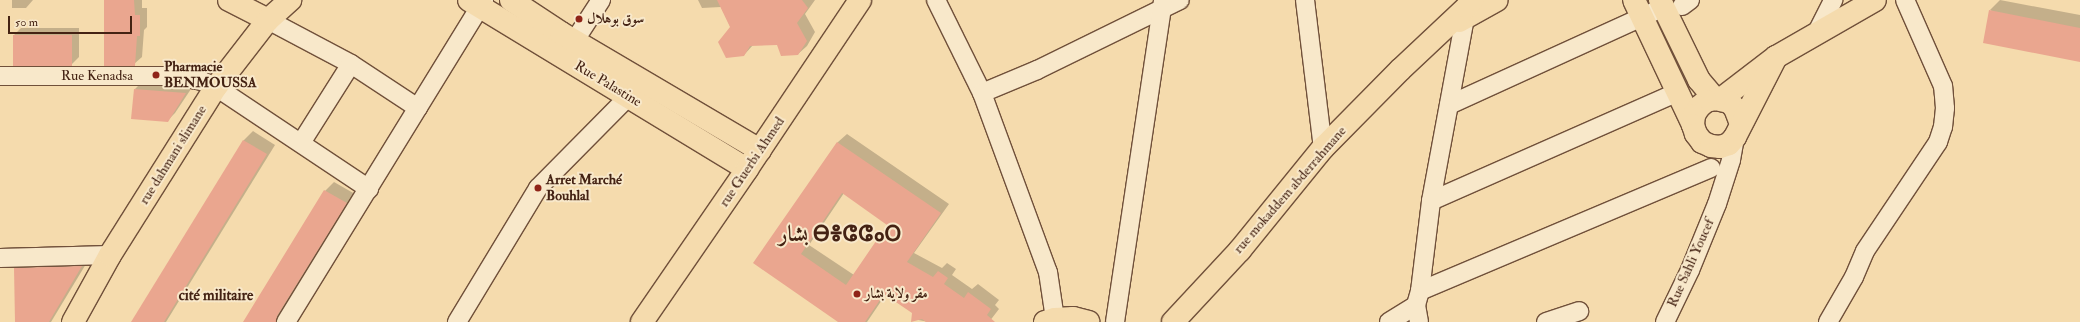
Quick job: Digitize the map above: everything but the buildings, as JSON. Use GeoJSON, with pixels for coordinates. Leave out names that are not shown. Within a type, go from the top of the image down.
{"type":"FeatureCollection","features":[{"type":"Feature","properties":{"kind":"main road"},"geometry":{"type":"LineString","coordinates":[[229,0],[268,20]]}},
{"type":"Feature","properties":{"kind":"main road","name":"rue dahmani slimane"},"geometry":{"type":"LineString","coordinates":[[72,322],[110,255],[216,87],[268,20],[290,0]]}},
{"type":"Feature","properties":{"kind":"main road","name":"Rue Palastine"},"geometry":{"type":"LineString","coordinates":[[511,0],[561,33],[646,81],[760,150]]}},
{"type":"Feature","properties":{"kind":"main road","name":"rue Guerbi Ahmed"},"geometry":{"type":"LineString","coordinates":[[650,319],[747,169],[860,0]]}},
{"type":"Feature","properties":{"kind":"main road","name":"rue mokaddem abderrahmane"},"geometry":{"type":"LineString","coordinates":[[1178,321],[1240,250],[1323,148],[1468,6],[1496,0]]}},
{"type":"Feature","properties":{"kind":"main road"},"geometry":{"type":"LineString","coordinates":[[1718,99],[1776,57],[1817,32],[1875,0]]}},
{"type":"Feature","properties":{"kind":"main road","name":"Rue Palastine"},"geometry":{"type":"LineString","coordinates":[[478,2],[561,56],[747,169]]}},
{"type":"Feature","properties":{"kind":"main road"},"geometry":{"type":"LineString","coordinates":[[1674,3],[1700,80],[1718,99]]}},
{"type":"Feature","properties":{"kind":"main road"},"geometry":{"type":"LineString","coordinates":[[1638,9],[1699,138],[1711,146],[1720,147],[1729,144],[1738,131],[1776,57]]}},
{"type":"Feature","properties":{"kind":"main road"},"geometry":{"type":"LineString","coordinates":[[1693,125],[1694,115],[1699,107],[1706,101],[1718,99],[1729,102],[1736,108],[1738,131]]}},
{"type":"Feature","properties":{"kind":"main road"},"geometry":{"type":"LineString","coordinates":[[1050,320],[1073,318],[1090,322]]}},
{"type":"Feature","properties":{"kind":"street"},"geometry":{"type":"LineString","coordinates":[[561,56],[575,40],[601,0]]}},
{"type":"Feature","properties":{"kind":"street"},"geometry":{"type":"LineString","coordinates":[[936,0],[982,94],[1048,272],[1050,320]]}},
{"type":"Feature","properties":{"kind":"street"},"geometry":{"type":"LineString","coordinates":[[982,94],[1037,70],[1162,5],[1180,0]]}},
{"type":"Feature","properties":{"kind":"street"},"geometry":{"type":"LineString","coordinates":[[1305,0],[1323,148]]}},
{"type":"Feature","properties":{"kind":"street"},"geometry":{"type":"LineString","coordinates":[[1817,32],[1833,0]]}},
{"type":"Feature","properties":{"kind":"street"},"geometry":{"type":"LineString","coordinates":[[1828,322],[1854,277],[1865,251],[1938,142],[1943,127],[1945,108],[1943,86],[1904,0]]}},
{"type":"Feature","properties":{"kind":"street"},"geometry":{"type":"LineString","coordinates":[[286,322],[418,108],[478,2]]}},
{"type":"Feature","properties":{"kind":"street"},"geometry":{"type":"LineString","coordinates":[[1449,105],[1638,9],[1674,3]]}},
{"type":"Feature","properties":{"kind":"street"},"geometry":{"type":"LineString","coordinates":[[1115,322],[1162,5]]}},
{"type":"Feature","properties":{"kind":"street"},"geometry":{"type":"LineString","coordinates":[[1419,306],[1431,201],[1468,6]]}},
{"type":"Feature","properties":{"kind":"street"},"geometry":{"type":"LineString","coordinates":[[268,20],[352,64],[418,108]]}},
{"type":"Feature","properties":{"kind":"street"},"geometry":{"type":"LineString","coordinates":[[301,143],[352,64]]}},
{"type":"Feature","properties":{"kind":"street","name":"Rue Kenadsa"},"geometry":{"type":"LineString","coordinates":[[0,76],[188,77],[216,87],[369,189]]}},
{"type":"Feature","properties":{"kind":"street"},"geometry":{"type":"LineString","coordinates":[[457,322],[538,188],[628,96],[646,81]]}},
{"type":"Feature","properties":{"kind":"street"},"geometry":{"type":"LineString","coordinates":[[1431,201],[1678,92]]}},
{"type":"Feature","properties":{"kind":"street","name":"Rue Sahli Youcef"},"geometry":{"type":"LineString","coordinates":[[1665,322],[1684,283],[1717,204],[1731,160],[1738,131]]}},
{"type":"Feature","properties":{"kind":"street","name":"Rue Sahli Youcef"},"geometry":{"type":"LineString","coordinates":[[1711,146],[1710,168],[1717,204]]}},
{"type":"Feature","properties":{"kind":"street"},"geometry":{"type":"LineString","coordinates":[[1389,322],[1419,306],[1710,168]]}},
{"type":"Feature","properties":{"kind":"street"},"geometry":{"type":"LineString","coordinates":[[0,258],[110,255]]}},
{"type":"Feature","properties":{"kind":"street"},"geometry":{"type":"LineString","coordinates":[[1546,322],[1579,311]]}},
{"type":"Feature","properties":{"kind":"place","name":"سوق بوهلال"},"geometry":{"type":"Point","coordinates":[579,19]}},
{"type":"Feature","properties":{"kind":"place","name":"Pharmacie BENMOUSSA"},"geometry":{"type":"Point","coordinates":[156,75]}},
{"type":"Feature","properties":{"kind":"place","name":"Arret Marché Bouhlal"},"geometry":{"type":"Point","coordinates":[538,188]}},
{"type":"Feature","properties":{"kind":"place","name":"مقر ولاية بشار"},"geometry":{"type":"Point","coordinates":[857,294]}},
{"type":"Feature","properties":{"kind":"district","name":"بشار ⴱⴻⵛⵛⴰⵔ"},"geometry":{"type":"Point","coordinates":[840,235]}},
{"type":"Feature","properties":{"kind":"district","name":"cité militaire"},"geometry":{"type":"Point","coordinates":[216,296]}}]}
